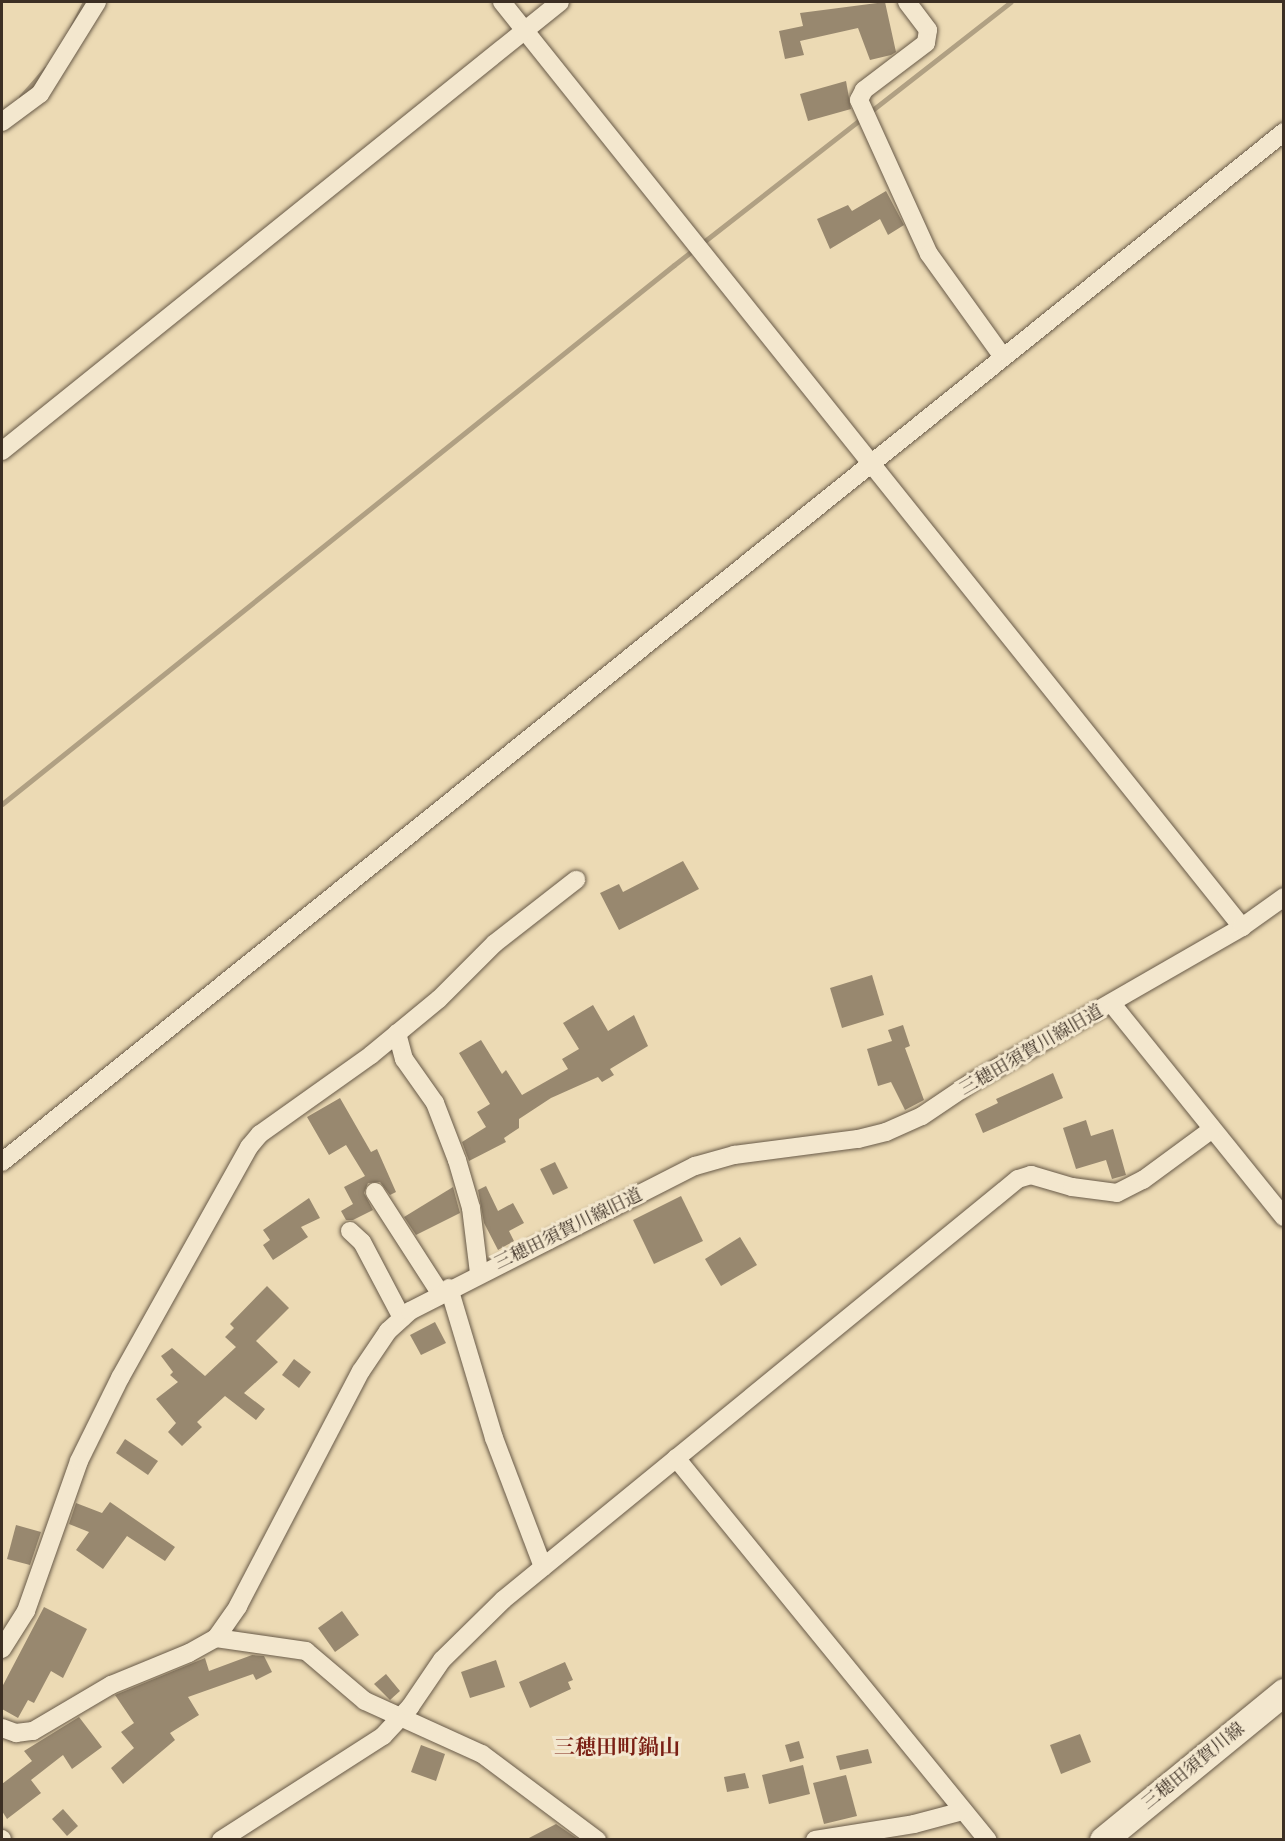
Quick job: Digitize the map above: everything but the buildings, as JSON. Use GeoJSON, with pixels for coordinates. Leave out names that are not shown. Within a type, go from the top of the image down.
{"type":"FeatureCollection","features":[{"type":"Feature","properties":{"kind":"main road","name":"三穂田須賀川線"},"geometry":{"type":"LineString","coordinates":[[1103,1839],[1284,1692]]}},
{"type":"Feature","properties":{"kind":"street"},"geometry":{"type":"LineString","coordinates":[[2,122],[40,94],[97,2]]}},
{"type":"Feature","properties":{"kind":"street"},"geometry":{"type":"LineString","coordinates":[[502,2],[1242,927]]}},
{"type":"Feature","properties":{"kind":"street"},"geometry":{"type":"LineString","coordinates":[[2,451],[560,2]]}},
{"type":"Feature","properties":{"kind":"street"},"geometry":{"type":"LineString","coordinates":[[907,2],[928,30],[927,43],[864,90],[859,100],[929,254],[1003,357]]}},
{"type":"Feature","properties":{"kind":"street"},"geometry":{"type":"LineString","coordinates":[[2,1162],[1284,132]]}},
{"type":"Feature","properties":{"kind":"street"},"geometry":{"type":"LineString","coordinates":[[2,1649],[26,1611],[80,1461],[120,1378],[249,1147],[260,1134],[397,1033],[439,999],[495,943],[576,880]]}},
{"type":"Feature","properties":{"kind":"street","name":"三穂田須賀川線旧道"},"geometry":{"type":"LineString","coordinates":[[2,1728],[16,1733],[33,1731],[111,1684],[189,1653],[216,1638],[238,1606],[292,1497],[361,1371],[375,1347],[402,1318],[479,1273],[712,1160],[886,1132],[922,1116],[971,1083],[1112,1004],[1242,927],[1284,897]]}},
{"type":"Feature","properties":{"kind":"street"},"geometry":{"type":"LineString","coordinates":[[1112,1004],[1211,1130],[1284,1217]]}},
{"type":"Feature","properties":{"kind":"street"},"geometry":{"type":"LineString","coordinates":[[397,1033],[404,1059],[435,1104],[457,1160],[471,1208],[479,1273]]}},
{"type":"Feature","properties":{"kind":"street"},"geometry":{"type":"LineString","coordinates":[[221,1839],[383,1736],[402,1716],[441,1660],[543,1568],[1018,1179],[1031,1174],[1098,1192],[1117,1193],[1143,1180],[1211,1130]]}},
{"type":"Feature","properties":{"kind":"street"},"geometry":{"type":"LineString","coordinates":[[375,1192],[445,1291],[494,1438],[543,1568]]}},
{"type":"Feature","properties":{"kind":"street"},"geometry":{"type":"LineString","coordinates":[[350,1231],[362,1242],[402,1318]]}},
{"type":"Feature","properties":{"kind":"street"},"geometry":{"type":"LineString","coordinates":[[676,1458],[987,1839]]}},
{"type":"Feature","properties":{"kind":"street"},"geometry":{"type":"LineString","coordinates":[[216,1638],[298,1648],[323,1663],[365,1701],[482,1754],[597,1839]]}},
{"type":"Feature","properties":{"kind":"street"},"geometry":{"type":"LineString","coordinates":[[815,1839],[914,1824],[963,1811]]}},
{"type":"Feature","properties":{"kind":"waterway"},"geometry":{"type":"LineString","coordinates":[[72,27],[85,2]]}},
{"type":"Feature","properties":{"kind":"waterway"},"geometry":{"type":"LineString","coordinates":[[2,804],[674,265],[1011,2]]}},
{"type":"Feature","properties":{"kind":"waterway"},"geometry":{"type":"LineString","coordinates":[[21,97],[46,68]]}},
{"type":"Feature","properties":{"kind":"district","name":"三穂田町鍋山"},"geometry":{"type":"Point","coordinates":[617,1747]}}]}
